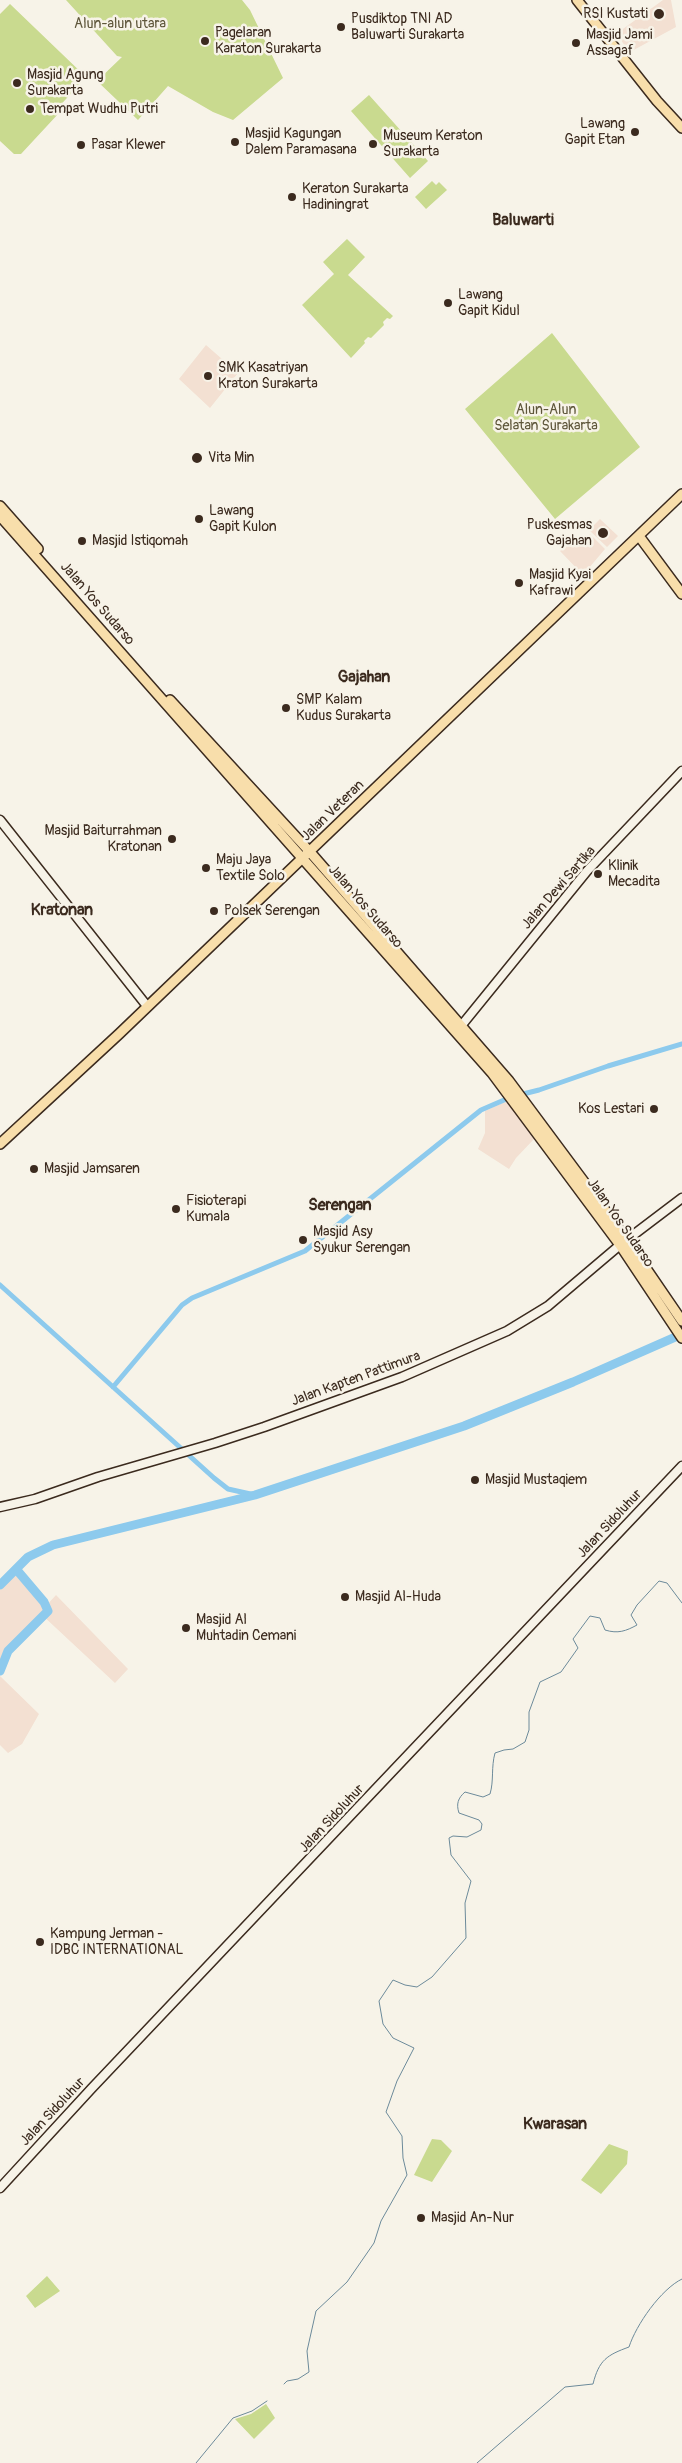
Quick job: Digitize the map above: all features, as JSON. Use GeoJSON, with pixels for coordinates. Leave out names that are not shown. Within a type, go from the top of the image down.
{"type":"FeatureCollection","features":[{"type":"Feature","properties":{"kind":"main road"},"geometry":{"type":"LineString","coordinates":[[577,0],[657,101],[682,128]]}},
{"type":"Feature","properties":{"kind":"main road","name":"Jalan Veteran"},"geometry":{"type":"LineString","coordinates":[[0,1144],[307,855],[682,494]]}},
{"type":"Feature","properties":{"kind":"main road","name":"Jalan Yos Sudarso"},"geometry":{"type":"LineString","coordinates":[[0,506],[76,597],[307,855],[515,1095]]}},
{"type":"Feature","properties":{"kind":"main road","name":"Jalan Yos Sudarso"},"geometry":{"type":"LineString","coordinates":[[0,516],[76,597]]}},
{"type":"Feature","properties":{"kind":"main road"},"geometry":{"type":"LineString","coordinates":[[638,536],[682,594]]}},
{"type":"Feature","properties":{"kind":"main road","name":"Jalan Dewi Sartika"},"geometry":{"type":"LineString","coordinates":[[461,1026],[587,871],[682,771]]}},
{"type":"Feature","properties":{"kind":"main road"},"geometry":{"type":"LineString","coordinates":[[0,820],[147,1006]]}},
{"type":"Feature","properties":{"kind":"main road","name":"Jalan Yos Sudarso"},"geometry":{"type":"LineString","coordinates":[[398,960],[461,1026],[515,1095],[679,1321]]}},
{"type":"Feature","properties":{"kind":"main road","name":"Jalan Kapten Pattimura"},"geometry":{"type":"LineString","coordinates":[[0,1507],[35,1499],[98,1477],[186,1452],[402,1377],[506,1331],[548,1306],[623,1242],[682,1198]]}},
{"type":"Feature","properties":{"kind":"main road","name":"Jalan Yos Sudarso"},"geometry":{"type":"LineString","coordinates":[[623,1242],[674,1309],[679,1321],[682,1338]]}},
{"type":"Feature","properties":{"kind":"main road","name":"Jalan Sidoluhur"},"geometry":{"type":"LineString","coordinates":[[0,2188],[92,2088],[682,1466]]}},
{"type":"Feature","properties":{"kind":"shaded area","name":"RSI Kustati"},"geometry":{"type":"Polygon","coordinates":[[[663,0],[671,0],[676,27],[630,52],[616,34],[663,0]]]}},
{"type":"Feature","properties":{"kind":"shaded area","name":"SMK Kasatriyan Kraton Surakarta"},"geometry":{"type":"Polygon","coordinates":[[[206,345],[238,373],[210,408],[179,379],[206,345]]]}},
{"type":"Feature","properties":{"kind":"shaded area","name":"Puskesmas Gajahan"},"geometry":{"type":"Polygon","coordinates":[[[600,519],[618,536],[607,547],[589,530],[600,519]]]}},
{"type":"Feature","properties":{"kind":"shaded area"},"geometry":{"type":"Polygon","coordinates":[[[590,534],[605,549],[583,575],[560,551],[577,536],[582,542],[590,534]]]}},
{"type":"Feature","properties":{"kind":"shaded area"},"geometry":{"type":"Polygon","coordinates":[[[505,1102],[512,1105],[535,1138],[516,1158],[509,1169],[478,1149],[485,1133],[485,1111],[505,1102]]]}},
{"type":"Feature","properties":{"kind":"shaded area"},"geometry":{"type":"Polygon","coordinates":[[[18,1570],[45,1607],[56,1595],[128,1669],[115,1683],[41,1614],[17,1636],[3,1654],[4,1661],[0,1669],[0,1589],[18,1570]]]}},
{"type":"Feature","properties":{"kind":"shaded area"},"geometry":{"type":"Polygon","coordinates":[[[0,1676],[39,1714],[22,1744],[8,1753],[0,1745],[0,1676]]]}},
{"type":"Feature","properties":{"kind":"green space","name":"Alun-alun utara"},"geometry":{"type":"Polygon","coordinates":[[[66,0],[242,0],[250,10],[283,78],[233,120],[213,112],[168,86],[138,120],[97,81],[122,57],[117,56],[66,0]]]}},
{"type":"Feature","properties":{"kind":"green space"},"geometry":{"type":"Polygon","coordinates":[[[10,4],[86,77],[56,110],[59,113],[21,154],[14,154],[0,141],[0,14],[10,4]]]}},
{"type":"Feature","properties":{"kind":"green space"},"geometry":{"type":"Polygon","coordinates":[[[369,95],[428,161],[410,178],[351,111],[369,95]]]}},
{"type":"Feature","properties":{"kind":"green space"},"geometry":{"type":"Polygon","coordinates":[[[432,181],[436,185],[439,182],[447,190],[426,209],[415,197],[432,181]]]}},
{"type":"Feature","properties":{"kind":"green space"},"geometry":{"type":"Polygon","coordinates":[[[347,239],[365,257],[348,275],[393,316],[390,319],[387,318],[383,322],[384,325],[371,338],[368,337],[364,341],[365,343],[351,358],[302,305],[334,274],[323,262],[347,239]]]}},
{"type":"Feature","properties":{"kind":"green space","name":"Alun-Alun Selatan Surakarta"},"geometry":{"type":"Polygon","coordinates":[[[552,333],[640,447],[555,519],[465,409],[552,333]]]}},
{"type":"Feature","properties":{"kind":"green space"},"geometry":{"type":"Polygon","coordinates":[[[432,2139],[441,2140],[452,2151],[432,2182],[414,2175],[432,2139]]]}},
{"type":"Feature","properties":{"kind":"green space"},"geometry":{"type":"Polygon","coordinates":[[[609,2144],[628,2151],[627,2164],[601,2194],[581,2180],[609,2144]]]}},
{"type":"Feature","properties":{"kind":"green space"},"geometry":{"type":"Polygon","coordinates":[[[47,2276],[60,2291],[35,2308],[26,2296],[47,2276]]]}},
{"type":"Feature","properties":{"kind":"green space"},"geometry":{"type":"Polygon","coordinates":[[[266,2404],[275,2418],[254,2439],[235,2419],[251,2414],[266,2404]]]}},
{"type":"Feature","properties":{"kind":"waterway"},"geometry":{"type":"LineString","coordinates":[[519,1095],[682,1044]]}},
{"type":"Feature","properties":{"kind":"waterway"},"geometry":{"type":"LineString","coordinates":[[113,1387],[182,1305],[192,1298],[305,1251],[481,1110],[511,1097]]}},
{"type":"Feature","properties":{"kind":"waterway"},"geometry":{"type":"LineString","coordinates":[[0,1285],[214,1478],[228,1489],[255,1495]]}},
{"type":"Feature","properties":{"kind":"waterway"},"geometry":{"type":"LineString","coordinates":[[0,1585],[28,1557],[53,1545],[255,1495],[464,1426],[573,1382],[682,1334]]}},
{"type":"Feature","properties":{"kind":"waterway"},"geometry":{"type":"LineString","coordinates":[[0,1671],[8,1651],[48,1611],[44,1602],[16,1569]]}},
{"type":"Feature","properties":{"kind":"waterway"},"geometry":{"type":"LineString","coordinates":[[284,2384],[287,2381],[298,2379],[309,2372],[307,2351],[316,2311],[347,2282],[374,2243],[381,2221],[407,2175],[403,2158],[402,2136],[386,2112],[397,2081],[414,2048],[393,2038],[383,2024],[379,2001],[393,1980],[417,1987],[432,1977],[466,1938],[465,1903],[471,1881],[451,1855],[449,1838],[453,1836],[467,1837],[481,1830],[482,1824],[479,1820],[459,1813],[459,1799],[465,1792],[483,1797],[490,1794],[495,1753],[513,1749],[525,1742],[529,1730],[529,1712],[540,1682],[561,1672],[578,1648],[573,1639],[590,1616],[600,1618],[605,1630],[610,1631],[618,1632],[637,1625],[631,1615],[637,1605],[659,1581],[667,1583],[682,1603]]}},
{"type":"Feature","properties":{"kind":"waterway"},"geometry":{"type":"LineString","coordinates":[[477,2463],[565,2387],[593,2384],[601,2364],[610,2356],[629,2347],[637,2328],[650,2308],[666,2291],[682,2279]]}},
{"type":"Feature","properties":{"kind":"waterway"},"geometry":{"type":"LineString","coordinates":[[196,2463],[233,2418],[252,2411],[267,2401]]}},
{"type":"Feature","properties":{"kind":"place","name":"RSI Kustati"},"geometry":{"type":"Point","coordinates":[659,14]}},
{"type":"Feature","properties":{"kind":"place","name":"Pusdiktop TNI AD Baluwarti Surakarta"},"geometry":{"type":"Point","coordinates":[341,27]}},
{"type":"Feature","properties":{"kind":"place","name":"Pagelaran Karaton Surakarta"},"geometry":{"type":"Point","coordinates":[205,41]}},
{"type":"Feature","properties":{"kind":"place","name":"Masjid Jami Assagaf"},"geometry":{"type":"Point","coordinates":[576,43]}},
{"type":"Feature","properties":{"kind":"place","name":"Masjid Agung Surakarta"},"geometry":{"type":"Point","coordinates":[17,83]}},
{"type":"Feature","properties":{"kind":"place","name":"Tempat Wudhu Putri"},"geometry":{"type":"Point","coordinates":[30,109]}},
{"type":"Feature","properties":{"kind":"place","name":"Lawang Gapit Etan"},"geometry":{"type":"Point","coordinates":[635,132]}},
{"type":"Feature","properties":{"kind":"place","name":"Masjid Kagungan Dalem Paramasana"},"geometry":{"type":"Point","coordinates":[235,142]}},
{"type":"Feature","properties":{"kind":"place","name":"Museum Keraton Surakarta"},"geometry":{"type":"Point","coordinates":[373,144]}},
{"type":"Feature","properties":{"kind":"place","name":"Pasar Klewer"},"geometry":{"type":"Point","coordinates":[81,145]}},
{"type":"Feature","properties":{"kind":"place","name":"Keraton Surakarta Hadiningrat"},"geometry":{"type":"Point","coordinates":[292,197]}},
{"type":"Feature","properties":{"kind":"place","name":"Lawang Gapit Kidul"},"geometry":{"type":"Point","coordinates":[448,303]}},
{"type":"Feature","properties":{"kind":"place","name":"SMK Kasatriyan Kraton Surakarta"},"geometry":{"type":"Point","coordinates":[208,376]}},
{"type":"Feature","properties":{"kind":"place","name":"Vita Min"},"geometry":{"type":"Point","coordinates":[197,458]}},
{"type":"Feature","properties":{"kind":"place","name":"Lawang Gapit Kulon"},"geometry":{"type":"Point","coordinates":[199,519]}},
{"type":"Feature","properties":{"kind":"place","name":"Puskesmas Gajahan"},"geometry":{"type":"Point","coordinates":[603,533]}},
{"type":"Feature","properties":{"kind":"place","name":"Masjid Istiqomah"},"geometry":{"type":"Point","coordinates":[82,541]}},
{"type":"Feature","properties":{"kind":"place","name":"Masjid Kyai Kafrawi"},"geometry":{"type":"Point","coordinates":[519,583]}},
{"type":"Feature","properties":{"kind":"place","name":"SMP Kalam Kudus Surakarta"},"geometry":{"type":"Point","coordinates":[286,708]}},
{"type":"Feature","properties":{"kind":"place","name":"Masjid Baiturrahman Kratonan"},"geometry":{"type":"Point","coordinates":[172,839]}},
{"type":"Feature","properties":{"kind":"place","name":"Maju Jaya Textile Solo"},"geometry":{"type":"Point","coordinates":[206,868]}},
{"type":"Feature","properties":{"kind":"place","name":"Klinik Mecadita"},"geometry":{"type":"Point","coordinates":[598,874]}},
{"type":"Feature","properties":{"kind":"place","name":"Polsek Serengan"},"geometry":{"type":"Point","coordinates":[214,911]}},
{"type":"Feature","properties":{"kind":"place","name":"Kos Lestari"},"geometry":{"type":"Point","coordinates":[654,1109]}},
{"type":"Feature","properties":{"kind":"place","name":"Masjid Jamsaren"},"geometry":{"type":"Point","coordinates":[34,1169]}},
{"type":"Feature","properties":{"kind":"place","name":"Fisioterapi Kumala"},"geometry":{"type":"Point","coordinates":[176,1209]}},
{"type":"Feature","properties":{"kind":"place","name":"Masjid Asy Syukur Serengan"},"geometry":{"type":"Point","coordinates":[303,1240]}},
{"type":"Feature","properties":{"kind":"place","name":"Masjid Mustaqiem"},"geometry":{"type":"Point","coordinates":[475,1480]}},
{"type":"Feature","properties":{"kind":"place","name":"Masjid Al-Huda"},"geometry":{"type":"Point","coordinates":[345,1597]}},
{"type":"Feature","properties":{"kind":"place","name":"Masjid Al Muhtadin Cemani"},"geometry":{"type":"Point","coordinates":[186,1628]}},
{"type":"Feature","properties":{"kind":"place","name":"Kampung Jerman - IDBC INTERNATIONAL"},"geometry":{"type":"Point","coordinates":[40,1942]}},
{"type":"Feature","properties":{"kind":"place","name":"Masjid An-Nur"},"geometry":{"type":"Point","coordinates":[421,2218]}},
{"type":"Feature","properties":{"kind":"district","name":"Baluwarti"},"geometry":{"type":"Point","coordinates":[523,221]}},
{"type":"Feature","properties":{"kind":"district","name":"Gajahan"},"geometry":{"type":"Point","coordinates":[364,678]}},
{"type":"Feature","properties":{"kind":"district","name":"Kratonan"},"geometry":{"type":"Point","coordinates":[62,911]}},
{"type":"Feature","properties":{"kind":"district","name":"Serengan"},"geometry":{"type":"Point","coordinates":[340,1206]}},
{"type":"Feature","properties":{"kind":"district","name":"Kwarasan"},"geometry":{"type":"Point","coordinates":[555,2125]}}]}
